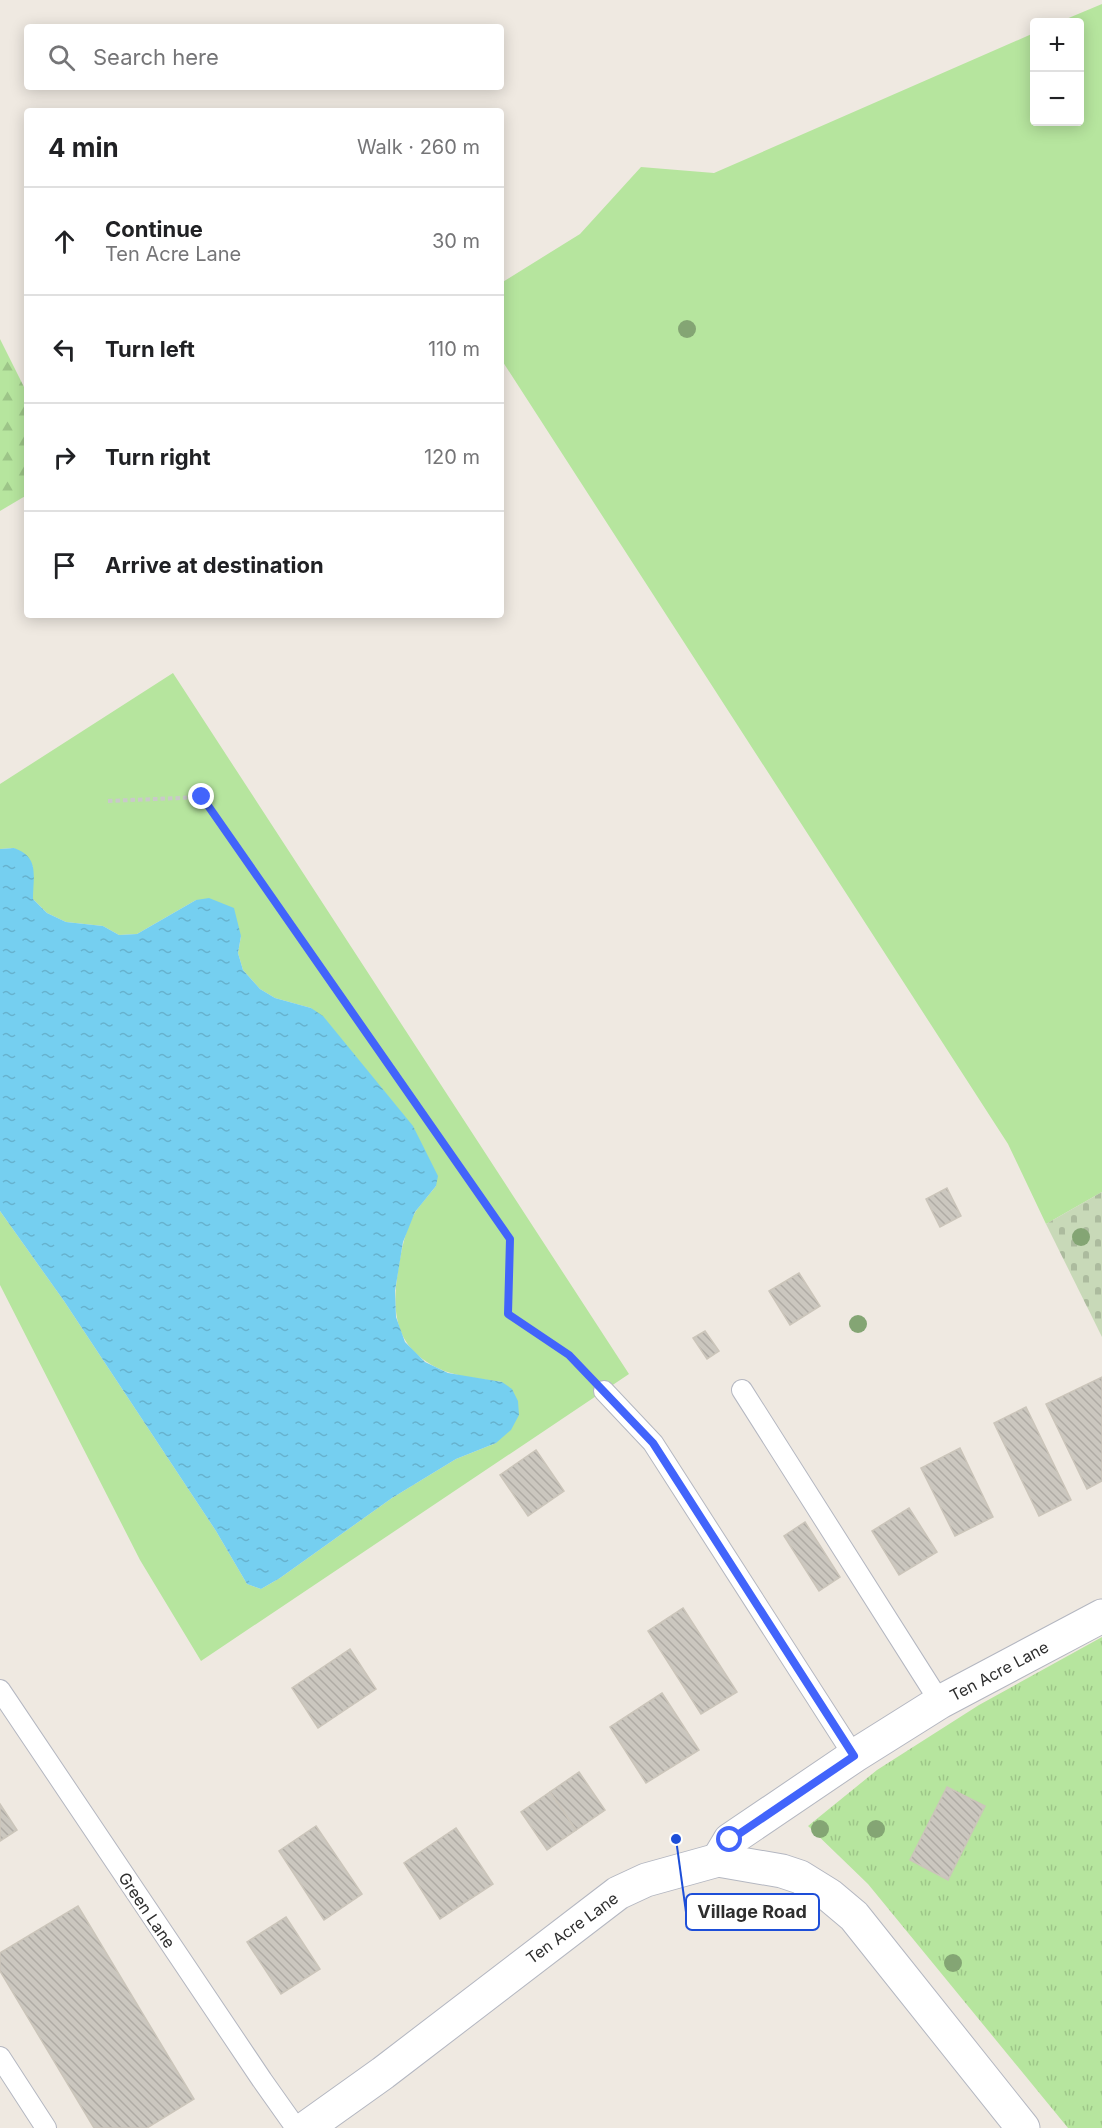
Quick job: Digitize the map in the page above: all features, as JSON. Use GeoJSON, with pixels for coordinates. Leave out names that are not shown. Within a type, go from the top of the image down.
{"type":"FeatureCollection","features":[{"type":"Feature","properties":{"kind":"street","name":"Ten Acre Lane"},"geometry":{"type":"LineString","coordinates":[[306,2128],[618,1893],[646,1880],[718,1860],[730,1840],[854,1756],[940,1702],[1102,1616]]}},
{"type":"Feature","properties":{"kind":"street"},"geometry":{"type":"LineString","coordinates":[[718,1860],[782,1871],[800,1877],[829,1895],[854,1916],[1023,2128]]}},
{"type":"Feature","properties":{"kind":"lane"},"geometry":{"type":"LineString","coordinates":[[742,1390],[940,1702]]}},
{"type":"Feature","properties":{"kind":"lane"},"geometry":{"type":"LineString","coordinates":[[604,1391],[653,1443],[854,1756]]}},
{"type":"Feature","properties":{"kind":"lane","name":"Green Lane"},"geometry":{"type":"LineString","coordinates":[[0,1690],[255,2071],[296,2128]]}},
{"type":"Feature","properties":{"kind":"lane"},"geometry":{"type":"LineString","coordinates":[[0,2056],[46,2128]]}},
{"type":"Feature","properties":{"kind":"path"},"geometry":{"type":"LineString","coordinates":[[108,801],[202,797],[510,1239],[508,1314],[569,1355],[604,1391]]}},
{"type":"Feature","properties":{"kind":"green space"},"geometry":{"type":"Polygon","coordinates":[[[1102,4],[1102,1192],[1046,1224],[1008,1144],[504,364],[504,281],[580,234],[641,167],[714,173],[1030,35],[1030,126],[1084,126],[1084,18],[1069,18],[1102,4]]]}},
{"type":"Feature","properties":{"kind":"green space"},"geometry":{"type":"Polygon","coordinates":[[[0,339],[24,387],[24,497],[0,511],[0,339]]]}},
{"type":"Feature","properties":{"kind":"green space"},"geometry":{"type":"Polygon","coordinates":[[[173,673],[629,1374],[201,1661],[140,1560],[0,1285],[0,1211],[64,1301],[216,1531],[247,1584],[261,1589],[280,1578],[392,1498],[456,1459],[496,1443],[502,1382],[444,1371],[427,1362],[406,1341],[400,1329],[395,1302],[401,1253],[413,1216],[436,1186],[311,1008],[275,998],[260,989],[243,970],[238,953],[241,936],[196,900],[137,934],[119,935],[103,926],[66,922],[47,913],[33,899],[33,867],[14,848],[0,849],[0,784],[173,673]]]}},
{"type":"Feature","properties":{"kind":"green space"},"geometry":{"type":"Polygon","coordinates":[[[1102,1192],[1102,1337],[1046,1224],[1102,1192]]]}},
{"type":"Feature","properties":{"kind":"green space"},"geometry":{"type":"Polygon","coordinates":[[[1102,1637],[1102,2128],[1068,2128],[868,1884],[808,1826],[877,1770],[979,1705],[1102,1637]]]}},
{"type":"Feature","properties":{"kind":"water"},"geometry":{"type":"Polygon","coordinates":[[[14,848],[22,852],[31,862],[34,875],[33,899],[47,913],[66,922],[103,926],[119,935],[137,934],[196,900],[209,898],[234,908],[241,936],[238,953],[243,970],[260,989],[275,998],[311,1008],[323,1016],[413,1126],[438,1176],[436,1186],[415,1212],[403,1242],[395,1291],[396,1317],[405,1342],[425,1362],[448,1373],[502,1382],[512,1389],[518,1401],[519,1415],[511,1430],[496,1443],[456,1459],[392,1498],[280,1578],[261,1589],[247,1584],[216,1531],[64,1301],[0,1211],[0,849],[14,848]]]}},
{"type":"Feature","properties":{"kind":"building"},"geometry":{"type":"Polygon","coordinates":[[[947,1188],[961,1216],[940,1227],[926,1199],[947,1188]]]}},
{"type":"Feature","properties":{"kind":"building"},"geometry":{"type":"Polygon","coordinates":[[[799,1273],[820,1306],[790,1325],[769,1291],[799,1273]]]}},
{"type":"Feature","properties":{"kind":"building"},"geometry":{"type":"Polygon","coordinates":[[[705,1331],[719,1351],[707,1359],[693,1338],[705,1331]]]}},
{"type":"Feature","properties":{"kind":"building"},"geometry":{"type":"Polygon","coordinates":[[[1102,1377],[1102,1481],[1087,1489],[1046,1404],[1102,1377]]]}},
{"type":"Feature","properties":{"kind":"building"},"geometry":{"type":"Polygon","coordinates":[[[1026,1407],[1071,1500],[1039,1516],[994,1423],[1026,1407]]]}},
{"type":"Feature","properties":{"kind":"building"},"geometry":{"type":"Polygon","coordinates":[[[960,1448],[993,1517],[955,1536],[921,1468],[960,1448]]]}},
{"type":"Feature","properties":{"kind":"building"},"geometry":{"type":"Polygon","coordinates":[[[536,1450],[564,1491],[528,1516],[500,1475],[536,1450]]]}},
{"type":"Feature","properties":{"kind":"building"},"geometry":{"type":"Polygon","coordinates":[[[909,1508],[937,1552],[899,1575],[872,1531],[909,1508]]]}},
{"type":"Feature","properties":{"kind":"building"},"geometry":{"type":"Polygon","coordinates":[[[805,1522],[840,1577],[819,1591],[784,1536],[805,1522]]]}},
{"type":"Feature","properties":{"kind":"building"},"geometry":{"type":"Polygon","coordinates":[[[683,1608],[737,1692],[701,1714],[648,1631],[683,1608]]]}},
{"type":"Feature","properties":{"kind":"building"},"geometry":{"type":"Polygon","coordinates":[[[350,1649],[376,1689],[318,1728],[292,1688],[350,1649]]]}},
{"type":"Feature","properties":{"kind":"building"},"geometry":{"type":"Polygon","coordinates":[[[662,1693],[699,1750],[646,1783],[610,1727],[662,1693]]]}},
{"type":"Feature","properties":{"kind":"building"},"geometry":{"type":"Polygon","coordinates":[[[579,1772],[605,1810],[576,1830],[550,1792],[579,1772]]]}},
{"type":"Feature","properties":{"kind":"building"},"geometry":{"type":"Polygon","coordinates":[[[947,1787],[985,1806],[948,1880],[910,1860],[947,1787]]]}},
{"type":"Feature","properties":{"kind":"building"},"geometry":{"type":"Polygon","coordinates":[[[550,1792],[576,1830],[547,1850],[521,1812],[550,1792]]]}},
{"type":"Feature","properties":{"kind":"building"},"geometry":{"type":"Polygon","coordinates":[[[0,1804],[17,1830],[0,1841],[0,1804]]]}},
{"type":"Feature","properties":{"kind":"building"},"geometry":{"type":"Polygon","coordinates":[[[316,1826],[362,1894],[324,1920],[279,1851],[316,1826]]]}},
{"type":"Feature","properties":{"kind":"building"},"geometry":{"type":"Polygon","coordinates":[[[456,1828],[493,1884],[440,1919],[404,1863],[456,1828]]]}},
{"type":"Feature","properties":{"kind":"building"},"geometry":{"type":"Polygon","coordinates":[[[78,1906],[194,2099],[147,2128],[94,2128],[0,1971],[0,1953],[78,1906]]]}},
{"type":"Feature","properties":{"kind":"building"},"geometry":{"type":"Polygon","coordinates":[[[286,1917],[320,1969],[281,1994],[247,1942],[286,1917]]]}},
{"type":"Feature","properties":{"kind":"place","name":"Village Road"},"geometry":{"type":"Point","coordinates":[676,1839]}},
{"type":"Feature","properties":{"kind":"route"},"geometry":{"type":"LineString","coordinates":[[202,797],[510,1239],[508,1314],[569,1355],[653,1443],[854,1756],[730,1840]]}}]}
